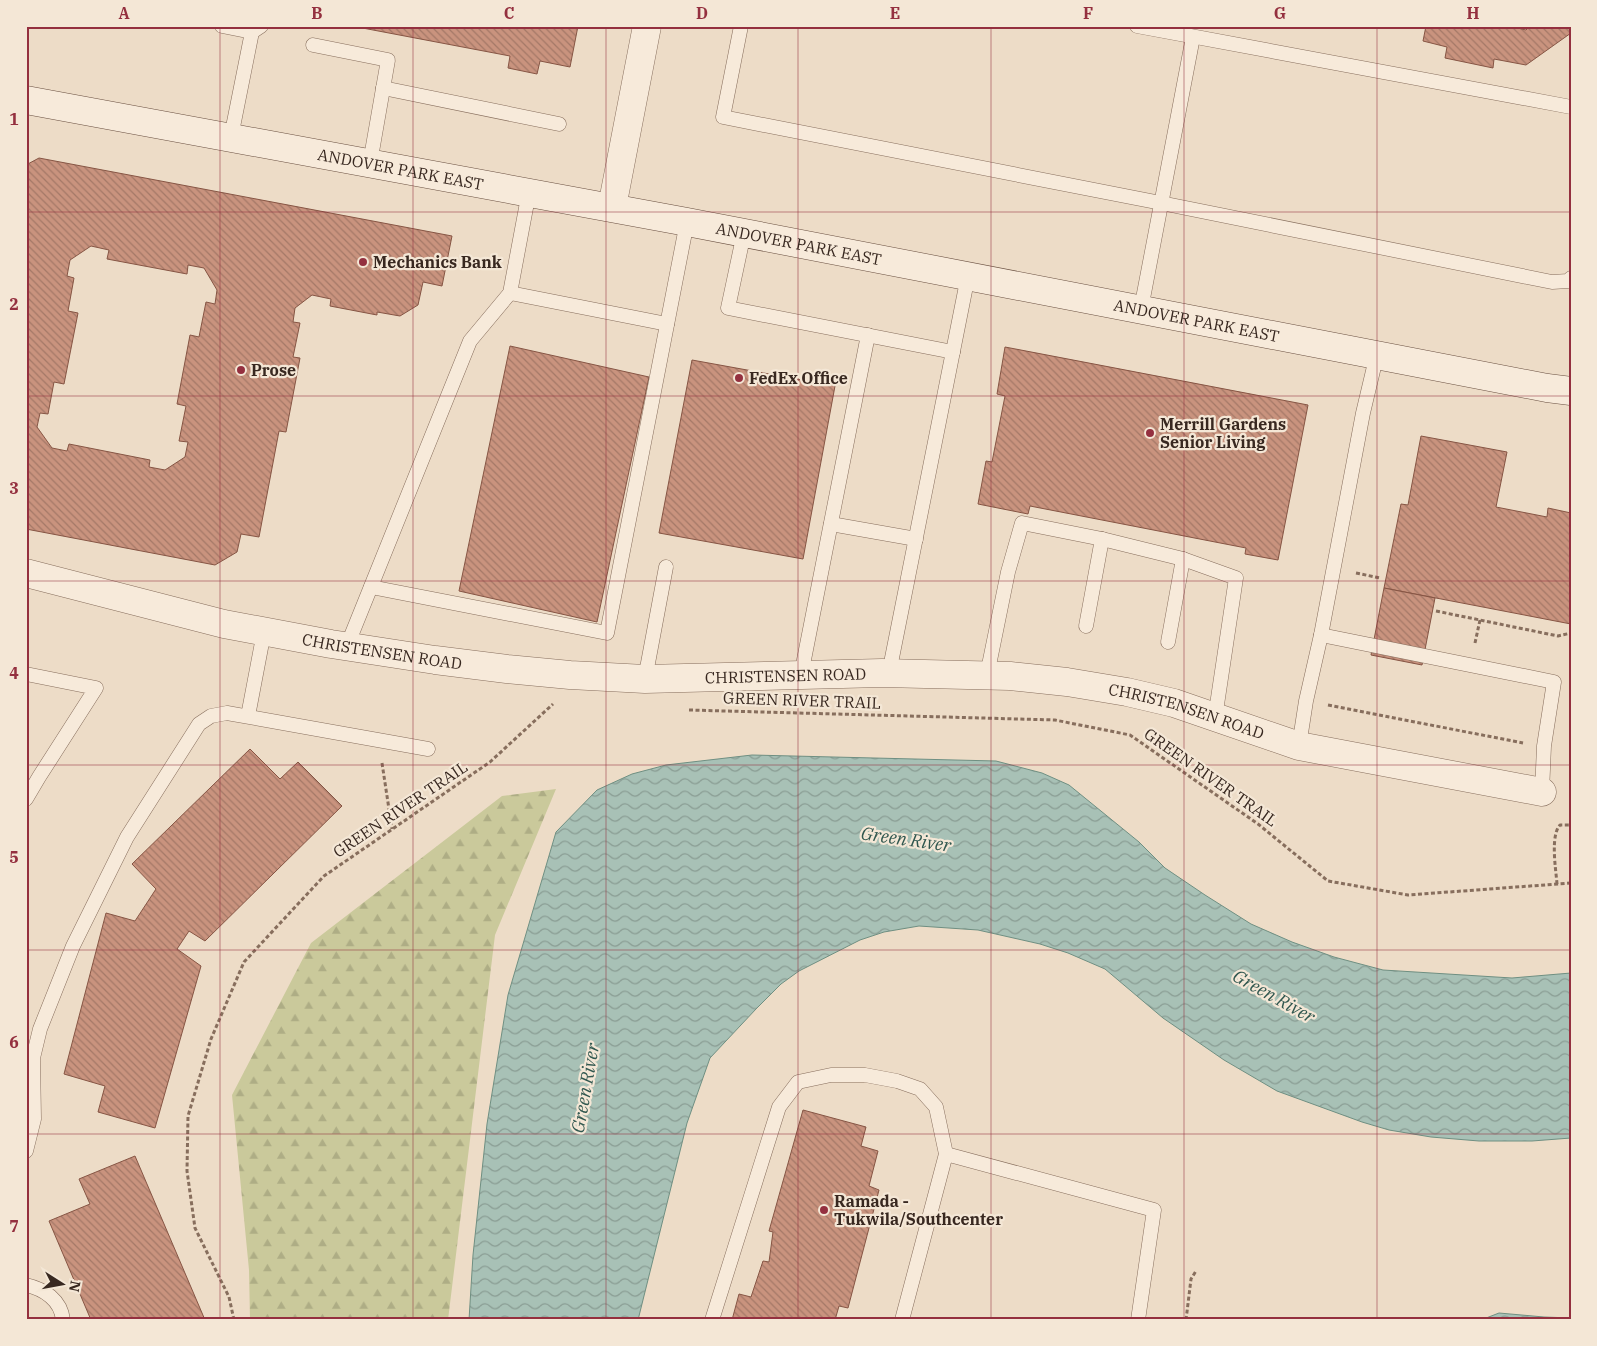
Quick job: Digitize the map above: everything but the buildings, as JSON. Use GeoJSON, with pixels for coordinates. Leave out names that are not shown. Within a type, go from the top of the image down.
{"type":"FeatureCollection","features":[{"type":"Feature","properties":{"kind":"street"},"geometry":{"type":"LineString","coordinates":[[612,207],[647,26]]}},
{"type":"Feature","properties":{"kind":"street","name":"ANDOVER PARK EAST"},"geometry":{"type":"LineString","coordinates":[[26,100],[612,207],[1547,388],[1571,391]]}},
{"type":"Feature","properties":{"kind":"street","name":"CHRISTENSEN ROAD"},"geometry":{"type":"LineString","coordinates":[[26,573],[224,624],[264,632],[435,660],[516,670],[645,679],[890,673],[987,675],[1067,682],[1127,692],[1174,703],[1299,746],[1542,792]]}},
{"type":"Feature","properties":{"kind":"lane"},"geometry":{"type":"LineString","coordinates":[[222,26],[256,29],[231,137]]}},
{"type":"Feature","properties":{"kind":"lane"},"geometry":{"type":"LineString","coordinates":[[741,26],[723,117],[1552,282],[1568,281],[1571,278]]}},
{"type":"Feature","properties":{"kind":"lane"},"geometry":{"type":"LineString","coordinates":[[1137,26],[1571,107]]}},
{"type":"Feature","properties":{"kind":"lane"},"geometry":{"type":"LineString","coordinates":[[1141,309],[1193,37]]}},
{"type":"Feature","properties":{"kind":"lane"},"geometry":{"type":"LineString","coordinates":[[313,45],[388,60],[370,163]]}},
{"type":"Feature","properties":{"kind":"lane"},"geometry":{"type":"LineString","coordinates":[[383,88],[559,124]]}},
{"type":"Feature","properties":{"kind":"lane"},"geometry":{"type":"LineString","coordinates":[[347,646],[470,341],[510,293],[529,192]]}},
{"type":"Feature","properties":{"kind":"lane"},"geometry":{"type":"LineString","coordinates":[[371,587],[607,632],[687,222]]}},
{"type":"Feature","properties":{"kind":"lane"},"geometry":{"type":"LineString","coordinates":[[744,232],[728,308],[953,352]]}},
{"type":"Feature","properties":{"kind":"lane"},"geometry":{"type":"LineString","coordinates":[[890,673],[968,276]]}},
{"type":"Feature","properties":{"kind":"lane"},"geometry":{"type":"LineString","coordinates":[[510,293],[667,324]]}},
{"type":"Feature","properties":{"kind":"lane"},"geometry":{"type":"LineString","coordinates":[[800,675],[868,336]]}},
{"type":"Feature","properties":{"kind":"lane"},"geometry":{"type":"LineString","coordinates":[[1299,746],[1306,701],[1321,635],[1363,413],[1377,354]]}},
{"type":"Feature","properties":{"kind":"lane"},"geometry":{"type":"LineString","coordinates":[[987,675],[1008,572],[1022,523],[1102,539],[1184,559],[1236,578],[1216,718]]}},
{"type":"Feature","properties":{"kind":"lane"},"geometry":{"type":"LineString","coordinates":[[830,524],[916,539]]}},
{"type":"Feature","properties":{"kind":"lane"},"geometry":{"type":"LineString","coordinates":[[1086,626],[1102,539]]}},
{"type":"Feature","properties":{"kind":"lane"},"geometry":{"type":"LineString","coordinates":[[1168,642],[1184,559]]}},
{"type":"Feature","properties":{"kind":"lane"},"geometry":{"type":"LineString","coordinates":[[645,679],[666,567]]}},
{"type":"Feature","properties":{"kind":"lane"},"geometry":{"type":"LineString","coordinates":[[248,716],[264,632]]}},
{"type":"Feature","properties":{"kind":"lane"},"geometry":{"type":"LineString","coordinates":[[1321,635],[1554,682],[1544,746],[1542,792]]}},
{"type":"Feature","properties":{"kind":"lane"},"geometry":{"type":"LineString","coordinates":[[26,674],[96,688],[26,799]]}},
{"type":"Feature","properties":{"kind":"lane"},"geometry":{"type":"LineString","coordinates":[[26,1151],[34,1120],[30,1082],[33,1058],[40,1029],[73,946],[126,836],[199,724],[211,716],[227,712],[428,749]]}},
{"type":"Feature","properties":{"kind":"lane"},"geometry":{"type":"LineString","coordinates":[[712,1320],[779,1107],[798,1082],[831,1075],[865,1074],[897,1081],[920,1089],[936,1107],[946,1154],[902,1320]]}},
{"type":"Feature","properties":{"kind":"lane"},"geometry":{"type":"LineString","coordinates":[[946,1154],[1154,1210],[1138,1320]]}},
{"type":"Feature","properties":{"kind":"lane"},"geometry":{"type":"LineString","coordinates":[[26,1285],[43,1290],[55,1300],[63,1320]]}},
{"type":"Feature","properties":{"kind":"path"},"geometry":{"type":"LineString","coordinates":[[1351,572],[1380,578]]}},
{"type":"Feature","properties":{"kind":"path"},"geometry":{"type":"LineString","coordinates":[[1436,611],[1558,636],[1571,633]]}},
{"type":"Feature","properties":{"kind":"path"},"geometry":{"type":"LineString","coordinates":[[1473,650],[1480,620]]}},
{"type":"Feature","properties":{"kind":"path"},"geometry":{"type":"LineString","coordinates":[[1306,701],[1544,746]]}},
{"type":"Feature","properties":{"kind":"path","name":"GREEN RIVER TRAIL"},"geometry":{"type":"LineString","coordinates":[[234,1320],[229,1297],[195,1228],[187,1171],[188,1116],[211,1039],[244,962],[324,876],[490,762],[552,704],[562,704]]}},
{"type":"Feature","properties":{"kind":"path","name":"GREEN RIVER TRAIL"},"geometry":{"type":"LineString","coordinates":[[680,710],[1055,720],[1130,735],[1258,824],[1328,881],[1408,895],[1571,883]]}},
{"type":"Feature","properties":{"kind":"path"},"geometry":{"type":"LineString","coordinates":[[379,740],[392,830]]}},
{"type":"Feature","properties":{"kind":"path"},"geometry":{"type":"LineString","coordinates":[[1557,884],[1555,832],[1560,825],[1571,825]]}},
{"type":"Feature","properties":{"kind":"path"},"geometry":{"type":"LineString","coordinates":[[1186,1320],[1191,1278],[1196,1271]]}},
{"type":"Feature","properties":{"kind":"green space"},"geometry":{"type":"Polygon","coordinates":[[[556,789],[495,935],[448,1320],[250,1320],[249,1270],[232,1095],[311,943],[502,796],[556,789]]]}},
{"type":"Feature","properties":{"kind":"water","name":"Green River"},"geometry":{"type":"Polygon","coordinates":[[[752,755],[996,761],[1042,773],[1069,785],[1139,842],[1165,868],[1251,924],[1292,942],[1334,957],[1383,970],[1512,978],[1571,973],[1571,1138],[1532,1141],[1479,1141],[1431,1137],[1389,1130],[1362,1122],[1277,1091],[1224,1060],[1163,1018],[1105,969],[1068,953],[1040,944],[978,930],[919,926],[884,932],[860,940],[799,971],[781,984],[710,1058],[687,1123],[638,1320],[469,1320],[473,1255],[487,1124],[508,995],[556,832],[597,790],[632,774],[666,765],[752,755]]]}},
{"type":"Feature","properties":{"kind":"water"},"geometry":{"type":"Polygon","coordinates":[[[1499,1313],[1571,1318],[1571,1320],[1481,1320],[1499,1313]]]}},
{"type":"Feature","properties":{"kind":"place","name":"Mechanics Bank"},"geometry":{"type":"Point","coordinates":[363,262]}},
{"type":"Feature","properties":{"kind":"place","name":"Prose"},"geometry":{"type":"Point","coordinates":[241,370]}},
{"type":"Feature","properties":{"kind":"place","name":"FedEx Office"},"geometry":{"type":"Point","coordinates":[739,378]}},
{"type":"Feature","properties":{"kind":"place","name":"Merrill Gardens Senior Living"},"geometry":{"type":"Point","coordinates":[1150,433]}},
{"type":"Feature","properties":{"kind":"place","name":"Ramada - Tukwila/Southcenter"},"geometry":{"type":"Point","coordinates":[824,1210]}}]}
